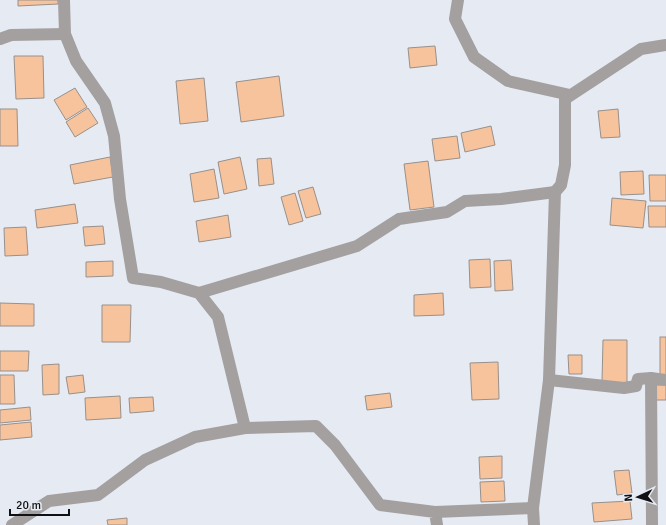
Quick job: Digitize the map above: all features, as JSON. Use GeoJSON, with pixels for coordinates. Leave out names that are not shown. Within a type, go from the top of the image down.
{"type":"FeatureCollection","features":[{"type":"Feature","properties":{"kind":"street"},"geometry":{"type":"LineString","coordinates":[[64,0],[65,34],[76,61],[105,103],[114,136],[120,199],[134,278],[161,282],[199,292],[357,246],[400,219],[447,212],[465,201],[501,199],[555,192]]}},
{"type":"Feature","properties":{"kind":"street"},"geometry":{"type":"LineString","coordinates":[[458,0],[455,19],[474,57],[508,81],[570,95]]}},
{"type":"Feature","properties":{"kind":"street"},"geometry":{"type":"LineString","coordinates":[[0,39],[11,35],[65,34]]}},
{"type":"Feature","properties":{"kind":"street"},"geometry":{"type":"LineString","coordinates":[[534,525],[533,508],[549,380],[555,192],[561,185],[565,165],[565,98],[641,49],[666,45]]}},
{"type":"Feature","properties":{"kind":"street"},"geometry":{"type":"LineString","coordinates":[[199,292],[218,317],[245,428]]}},
{"type":"Feature","properties":{"kind":"street"},"geometry":{"type":"LineString","coordinates":[[549,380],[624,388],[636,386],[638,379],[651,378],[666,380]]}},
{"type":"Feature","properties":{"kind":"street"},"geometry":{"type":"LineString","coordinates":[[651,378],[652,525]]}},
{"type":"Feature","properties":{"kind":"street"},"geometry":{"type":"LineString","coordinates":[[12,525],[49,501],[98,495],[145,460],[194,437],[245,428],[316,426],[335,444],[380,505],[435,512],[533,508]]}},
{"type":"Feature","properties":{"kind":"street"},"geometry":{"type":"LineString","coordinates":[[435,512],[437,525]]}},
{"type":"Feature","properties":{"kind":"building"},"geometry":{"type":"Polygon","coordinates":[[[18,0],[58,0],[58,4],[18,6],[18,0]]]}},
{"type":"Feature","properties":{"kind":"building"},"geometry":{"type":"Polygon","coordinates":[[[435,46],[437,65],[410,68],[408,48],[435,46]]]}},
{"type":"Feature","properties":{"kind":"building"},"geometry":{"type":"Polygon","coordinates":[[[14,56],[43,56],[44,98],[16,99],[14,56]]]}},
{"type":"Feature","properties":{"kind":"building"},"geometry":{"type":"Polygon","coordinates":[[[279,76],[284,116],[241,122],[236,82],[279,76]]]}},
{"type":"Feature","properties":{"kind":"building"},"geometry":{"type":"Polygon","coordinates":[[[204,78],[208,121],[180,124],[176,81],[204,78]]]}},
{"type":"Feature","properties":{"kind":"building"},"geometry":{"type":"Polygon","coordinates":[[[75,88],[87,107],[66,120],[54,100],[75,88]]]}},
{"type":"Feature","properties":{"kind":"building"},"geometry":{"type":"Polygon","coordinates":[[[88,108],[98,123],[75,137],[66,122],[88,108]]]}},
{"type":"Feature","properties":{"kind":"building"},"geometry":{"type":"Polygon","coordinates":[[[0,109],[17,109],[18,146],[0,146],[0,109]]]}},
{"type":"Feature","properties":{"kind":"building"},"geometry":{"type":"Polygon","coordinates":[[[618,109],[620,137],[601,138],[598,111],[618,109]]]}},
{"type":"Feature","properties":{"kind":"building"},"geometry":{"type":"Polygon","coordinates":[[[491,126],[495,145],[465,152],[461,133],[491,126]]]}},
{"type":"Feature","properties":{"kind":"building"},"geometry":{"type":"Polygon","coordinates":[[[457,136],[460,158],[435,161],[432,139],[457,136]]]}},
{"type":"Feature","properties":{"kind":"building"},"geometry":{"type":"Polygon","coordinates":[[[110,157],[113,177],[74,184],[70,165],[110,157]]]}},
{"type":"Feature","properties":{"kind":"building"},"geometry":{"type":"Polygon","coordinates":[[[240,157],[247,189],[224,194],[218,162],[240,157]]]}},
{"type":"Feature","properties":{"kind":"building"},"geometry":{"type":"Polygon","coordinates":[[[271,158],[274,184],[259,186],[257,159],[271,158]]]}},
{"type":"Feature","properties":{"kind":"building"},"geometry":{"type":"Polygon","coordinates":[[[428,161],[434,207],[410,210],[404,164],[428,161]]]}},
{"type":"Feature","properties":{"kind":"building"},"geometry":{"type":"Polygon","coordinates":[[[214,169],[219,198],[194,202],[190,174],[214,169]]]}},
{"type":"Feature","properties":{"kind":"building"},"geometry":{"type":"Polygon","coordinates":[[[643,171],[644,194],[621,195],[620,172],[643,171]]]}},
{"type":"Feature","properties":{"kind":"building"},"geometry":{"type":"Polygon","coordinates":[[[649,175],[666,175],[666,201],[650,201],[649,175]]]}},
{"type":"Feature","properties":{"kind":"building"},"geometry":{"type":"Polygon","coordinates":[[[313,187],[321,214],[306,218],[298,191],[313,187]]]}},
{"type":"Feature","properties":{"kind":"building"},"geometry":{"type":"Polygon","coordinates":[[[295,193],[303,221],[289,225],[281,197],[295,193]]]}},
{"type":"Feature","properties":{"kind":"building"},"geometry":{"type":"Polygon","coordinates":[[[612,198],[646,201],[643,228],[610,225],[612,198]]]}},
{"type":"Feature","properties":{"kind":"building"},"geometry":{"type":"Polygon","coordinates":[[[75,204],[78,223],[37,228],[35,210],[75,204]]]}},
{"type":"Feature","properties":{"kind":"building"},"geometry":{"type":"Polygon","coordinates":[[[648,206],[666,206],[666,227],[649,227],[648,206]]]}},
{"type":"Feature","properties":{"kind":"building"},"geometry":{"type":"Polygon","coordinates":[[[228,215],[231,237],[199,242],[196,221],[228,215]]]}},
{"type":"Feature","properties":{"kind":"building"},"geometry":{"type":"Polygon","coordinates":[[[103,226],[105,244],[85,246],[83,227],[103,226]]]}},
{"type":"Feature","properties":{"kind":"building"},"geometry":{"type":"Polygon","coordinates":[[[26,227],[28,255],[5,256],[4,228],[26,227]]]}},
{"type":"Feature","properties":{"kind":"building"},"geometry":{"type":"Polygon","coordinates":[[[490,259],[491,287],[470,288],[469,260],[490,259]]]}},
{"type":"Feature","properties":{"kind":"building"},"geometry":{"type":"Polygon","coordinates":[[[511,260],[513,290],[495,291],[494,261],[511,260]]]}},
{"type":"Feature","properties":{"kind":"building"},"geometry":{"type":"Polygon","coordinates":[[[113,261],[113,276],[86,277],[86,262],[113,261]]]}},
{"type":"Feature","properties":{"kind":"building"},"geometry":{"type":"Polygon","coordinates":[[[443,293],[444,315],[414,316],[414,295],[443,293]]]}},
{"type":"Feature","properties":{"kind":"building"},"geometry":{"type":"Polygon","coordinates":[[[0,303],[34,304],[34,326],[0,326],[0,303]]]}},
{"type":"Feature","properties":{"kind":"building"},"geometry":{"type":"Polygon","coordinates":[[[102,305],[131,305],[130,342],[102,342],[102,305]]]}},
{"type":"Feature","properties":{"kind":"building"},"geometry":{"type":"Polygon","coordinates":[[[660,337],[666,337],[666,375],[660,375],[660,337]]]}},
{"type":"Feature","properties":{"kind":"building"},"geometry":{"type":"Polygon","coordinates":[[[603,340],[627,340],[627,383],[602,382],[603,340]]]}},
{"type":"Feature","properties":{"kind":"building"},"geometry":{"type":"Polygon","coordinates":[[[0,351],[29,351],[28,371],[0,371],[0,351]]]}},
{"type":"Feature","properties":{"kind":"building"},"geometry":{"type":"Polygon","coordinates":[[[568,355],[582,355],[582,374],[569,374],[568,355]]]}},
{"type":"Feature","properties":{"kind":"building"},"geometry":{"type":"Polygon","coordinates":[[[498,362],[499,399],[472,400],[470,363],[498,362]]]}},
{"type":"Feature","properties":{"kind":"building"},"geometry":{"type":"Polygon","coordinates":[[[59,364],[59,394],[43,395],[42,365],[59,364]]]}},
{"type":"Feature","properties":{"kind":"building"},"geometry":{"type":"Polygon","coordinates":[[[0,375],[14,375],[15,404],[0,404],[0,375]]]}},
{"type":"Feature","properties":{"kind":"building"},"geometry":{"type":"Polygon","coordinates":[[[83,375],[85,392],[69,394],[66,377],[83,375]]]}},
{"type":"Feature","properties":{"kind":"building"},"geometry":{"type":"Polygon","coordinates":[[[656,385],[666,385],[666,400],[656,400],[656,385]]]}},
{"type":"Feature","properties":{"kind":"building"},"geometry":{"type":"Polygon","coordinates":[[[390,393],[392,407],[367,410],[365,396],[390,393]]]}},
{"type":"Feature","properties":{"kind":"building"},"geometry":{"type":"Polygon","coordinates":[[[120,396],[121,418],[86,420],[85,398],[120,396]]]}},
{"type":"Feature","properties":{"kind":"building"},"geometry":{"type":"Polygon","coordinates":[[[153,397],[154,411],[130,413],[129,398],[153,397]]]}},
{"type":"Feature","properties":{"kind":"building"},"geometry":{"type":"Polygon","coordinates":[[[30,407],[31,420],[0,423],[0,410],[30,407]]]}},
{"type":"Feature","properties":{"kind":"building"},"geometry":{"type":"Polygon","coordinates":[[[31,422],[32,437],[0,440],[0,425],[31,422]]]}},
{"type":"Feature","properties":{"kind":"building"},"geometry":{"type":"Polygon","coordinates":[[[502,456],[502,478],[480,479],[479,457],[502,456]]]}},
{"type":"Feature","properties":{"kind":"building"},"geometry":{"type":"Polygon","coordinates":[[[629,470],[632,493],[617,495],[614,471],[629,470]]]}},
{"type":"Feature","properties":{"kind":"building"},"geometry":{"type":"Polygon","coordinates":[[[504,481],[505,501],[481,502],[480,482],[504,481]]]}},
{"type":"Feature","properties":{"kind":"building"},"geometry":{"type":"Polygon","coordinates":[[[630,501],[632,519],[594,522],[592,503],[630,501]]]}},
{"type":"Feature","properties":{"kind":"building"},"geometry":{"type":"Polygon","coordinates":[[[127,518],[127,525],[108,525],[107,520],[127,518]]]}}]}
